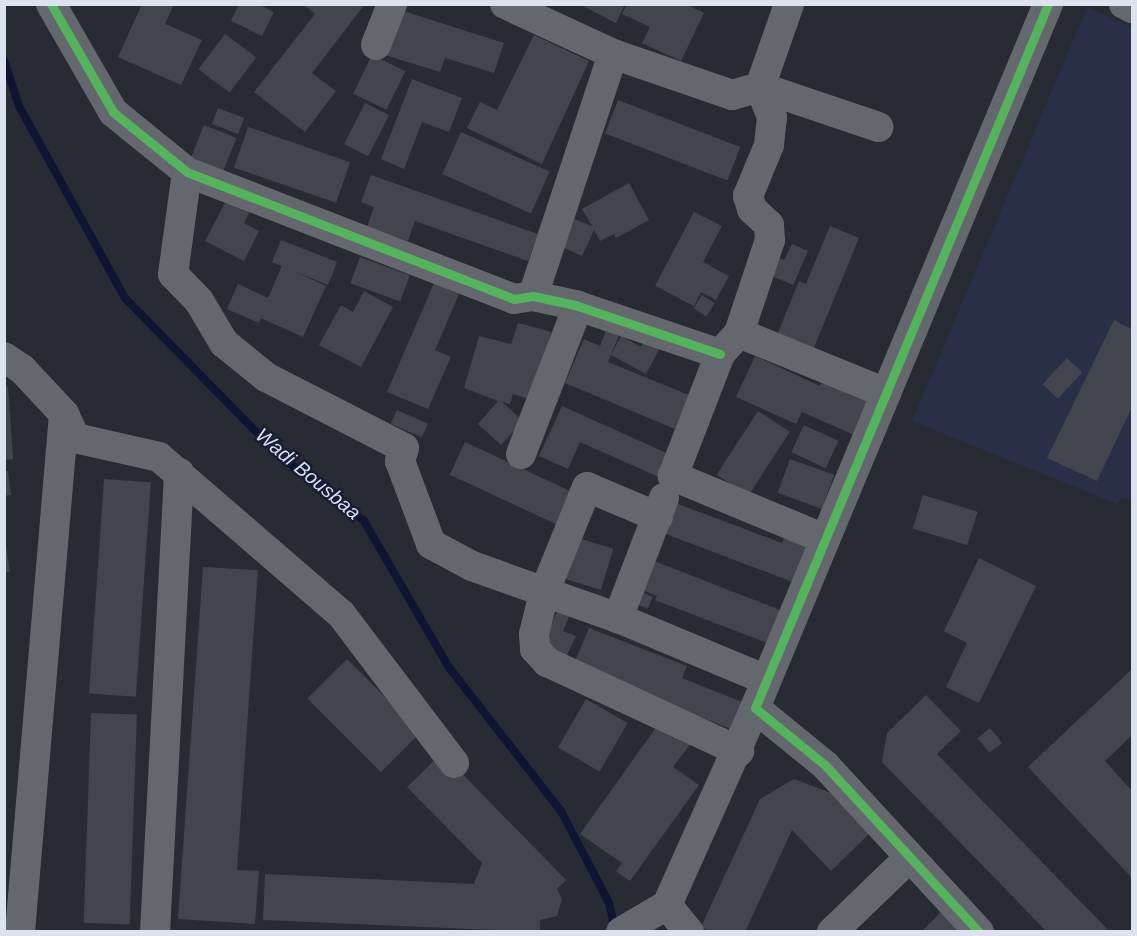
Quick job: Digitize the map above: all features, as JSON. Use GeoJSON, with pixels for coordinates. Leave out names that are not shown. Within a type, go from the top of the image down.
{"type":"FeatureCollection","features":[{"type":"Feature","properties":{"kind":"street"},"geometry":{"type":"LineString","coordinates":[[51,4],[113,112],[187,172],[514,298],[533,296],[730,343],[886,393]]}},
{"type":"Feature","properties":{"kind":"street"},"geometry":{"type":"LineString","coordinates":[[376,45],[392,4]]}},
{"type":"Feature","properties":{"kind":"street"},"geometry":{"type":"LineString","coordinates":[[506,4],[613,54],[732,95],[760,87],[878,127]]}},
{"type":"Feature","properties":{"kind":"street"},"geometry":{"type":"LineString","coordinates":[[618,618],[673,476],[730,343],[770,240],[769,225],[752,209],[748,196],[769,145],[772,117],[760,87],[789,4]]}},
{"type":"Feature","properties":{"kind":"street"},"geometry":{"type":"LineString","coordinates":[[621,932],[667,905],[739,751],[766,680],[1047,4]]}},
{"type":"Feature","properties":{"kind":"street"},"geometry":{"type":"LineString","coordinates":[[1124,4],[1132,8]]}},
{"type":"Feature","properties":{"kind":"street"},"geometry":{"type":"LineString","coordinates":[[533,296],[613,54]]}},
{"type":"Feature","properties":{"kind":"street"},"geometry":{"type":"LineString","coordinates":[[187,172],[173,274],[200,301],[224,343],[266,377],[404,448],[400,461],[431,544],[472,566],[618,618],[766,680]]}},
{"type":"Feature","properties":{"kind":"street"},"geometry":{"type":"LineString","coordinates":[[521,454],[578,306]]}},
{"type":"Feature","properties":{"kind":"street"},"geometry":{"type":"LineString","coordinates":[[4,357],[22,369],[64,414],[75,438],[159,457],[341,614],[454,763]]}},
{"type":"Feature","properties":{"kind":"street"},"geometry":{"type":"LineString","coordinates":[[20,932],[64,414]]}},
{"type":"Feature","properties":{"kind":"street"},"geometry":{"type":"LineString","coordinates":[[154,932],[178,473]]}},
{"type":"Feature","properties":{"kind":"street"},"geometry":{"type":"LineString","coordinates":[[673,476],[825,539]]}},
{"type":"Feature","properties":{"kind":"street"},"geometry":{"type":"LineString","coordinates":[[658,517],[587,487],[544,593],[534,634],[536,649],[547,662],[739,751]]}},
{"type":"Feature","properties":{"kind":"street"},"geometry":{"type":"LineString","coordinates":[[755,708],[825,765],[979,932]]}},
{"type":"Feature","properties":{"kind":"street"},"geometry":{"type":"LineString","coordinates":[[832,932],[910,857]]}},
{"type":"Feature","properties":{"kind":"street"},"geometry":{"type":"LineString","coordinates":[[667,905],[689,932]]}},
{"type":"Feature","properties":{"kind":"shaded area"},"geometry":{"type":"Polygon","coordinates":[[[1087,7],[1132,27],[1132,501],[1122,497],[1117,504],[912,421],[1087,7]]]}},
{"type":"Feature","properties":{"kind":"building"},"geometry":{"type":"Polygon","coordinates":[[[142,4],[174,4],[165,24],[202,40],[181,85],[118,57],[142,4]]]}},
{"type":"Feature","properties":{"kind":"building"},"geometry":{"type":"Polygon","coordinates":[[[239,4],[258,4],[274,12],[262,36],[231,21],[239,4]]]}},
{"type":"Feature","properties":{"kind":"building"},"geometry":{"type":"Polygon","coordinates":[[[303,4],[365,4],[312,73],[336,91],[305,132],[254,92],[315,14],[303,4]]]}},
{"type":"Feature","properties":{"kind":"building"},"geometry":{"type":"Polygon","coordinates":[[[579,4],[625,4],[616,23],[579,4]]]}},
{"type":"Feature","properties":{"kind":"building"},"geometry":{"type":"Polygon","coordinates":[[[627,4],[686,4],[704,13],[681,61],[642,43],[650,27],[622,14],[627,4]]]}},
{"type":"Feature","properties":{"kind":"building"},"geometry":{"type":"Polygon","coordinates":[[[397,9],[504,43],[494,73],[445,58],[440,72],[382,54],[397,9]]]}},
{"type":"Feature","properties":{"kind":"building"},"geometry":{"type":"Polygon","coordinates":[[[225,34],[256,57],[230,93],[199,69],[225,34]]]}},
{"type":"Feature","properties":{"kind":"building"},"geometry":{"type":"Polygon","coordinates":[[[534,35],[589,61],[542,164],[467,128],[480,102],[497,110],[534,35]]]}},
{"type":"Feature","properties":{"kind":"building"},"geometry":{"type":"Polygon","coordinates":[[[372,55],[405,71],[386,110],[353,94],[372,55]]]}},
{"type":"Feature","properties":{"kind":"building"},"geometry":{"type":"Polygon","coordinates":[[[412,79],[462,98],[449,132],[422,122],[404,169],[381,159],[412,79]]]}},
{"type":"Feature","properties":{"kind":"building"},"geometry":{"type":"Polygon","coordinates":[[[618,100],[740,147],[727,181],[605,134],[618,100]]]}},
{"type":"Feature","properties":{"kind":"building"},"geometry":{"type":"Polygon","coordinates":[[[365,103],[389,115],[368,156],[344,144],[365,103]]]}},
{"type":"Feature","properties":{"kind":"building"},"geometry":{"type":"Polygon","coordinates":[[[218,108],[244,118],[238,134],[212,124],[218,108]]]}},
{"type":"Feature","properties":{"kind":"building"},"geometry":{"type":"Polygon","coordinates":[[[204,125],[236,138],[223,171],[191,157],[204,125]]]}},
{"type":"Feature","properties":{"kind":"building"},"geometry":{"type":"Polygon","coordinates":[[[248,127],[350,162],[336,203],[234,168],[248,127]]]}},
{"type":"Feature","properties":{"kind":"building"},"geometry":{"type":"Polygon","coordinates":[[[461,132],[550,171],[531,213],[442,174],[461,132]]]}},
{"type":"Feature","properties":{"kind":"building"},"geometry":{"type":"Polygon","coordinates":[[[371,175],[538,234],[528,261],[415,221],[408,241],[367,227],[374,207],[361,202],[371,175]]]}},
{"type":"Feature","properties":{"kind":"building"},"geometry":{"type":"Polygon","coordinates":[[[629,183],[649,220],[616,238],[614,234],[600,241],[594,230],[582,256],[560,246],[572,218],[592,226],[582,209],[629,183]]]}},
{"type":"Feature","properties":{"kind":"building"},"geometry":{"type":"Polygon","coordinates":[[[228,197],[251,209],[244,223],[259,231],[244,261],[205,241],[228,197]]]}},
{"type":"Feature","properties":{"kind":"building"},"geometry":{"type":"Polygon","coordinates":[[[694,212],[722,226],[703,262],[729,276],[716,300],[701,292],[694,306],[655,286],[694,212]]]}},
{"type":"Feature","properties":{"kind":"building"},"geometry":{"type":"Polygon","coordinates":[[[830,226],[859,238],[813,350],[777,335],[799,281],[806,284],[830,226]]]}},
{"type":"Feature","properties":{"kind":"building"},"geometry":{"type":"Polygon","coordinates":[[[281,240],[337,262],[328,285],[291,270],[326,286],[303,337],[261,318],[259,323],[227,309],[238,284],[268,298],[282,266],[272,262],[281,240]]]}},
{"type":"Feature","properties":{"kind":"building"},"geometry":{"type":"Polygon","coordinates":[[[792,244],[808,251],[793,285],[769,275],[777,257],[784,260],[792,244]]]}},
{"type":"Feature","properties":{"kind":"building"},"geometry":{"type":"Polygon","coordinates":[[[360,257],[410,275],[400,301],[350,283],[360,257]]]}},
{"type":"Feature","properties":{"kind":"building"},"geometry":{"type":"Polygon","coordinates":[[[434,283],[459,294],[435,350],[451,357],[428,409],[387,392],[434,283]]]}},
{"type":"Feature","properties":{"kind":"building"},"geometry":{"type":"Polygon","coordinates":[[[364,291],[393,307],[361,367],[319,345],[341,305],[353,312],[364,291]]]}},
{"type":"Feature","properties":{"kind":"building"},"geometry":{"type":"Polygon","coordinates":[[[702,295],[715,303],[706,317],[694,309],[702,295]]]}},
{"type":"Feature","properties":{"kind":"building"},"geometry":{"type":"Polygon","coordinates":[[[1114,320],[1132,329],[1132,407],[1097,481],[1047,458],[1114,320]]]}},
{"type":"Feature","properties":{"kind":"building"},"geometry":{"type":"Polygon","coordinates":[[[518,323],[551,332],[532,400],[513,394],[510,404],[502,402],[523,421],[501,445],[478,424],[498,401],[464,388],[479,336],[511,344],[518,323]]]}},
{"type":"Feature","properties":{"kind":"building"},"geometry":{"type":"Polygon","coordinates":[[[607,328],[620,333],[608,362],[689,395],[675,429],[565,383],[584,339],[600,346],[607,328]]]}},
{"type":"Feature","properties":{"kind":"building"},"geometry":{"type":"Polygon","coordinates":[[[621,336],[641,347],[647,337],[661,346],[646,374],[611,355],[621,336]]]}},
{"type":"Feature","properties":{"kind":"building"},"geometry":{"type":"Polygon","coordinates":[[[755,356],[820,386],[824,376],[878,400],[861,438],[802,412],[796,424],[736,397],[755,356]]]}},
{"type":"Feature","properties":{"kind":"building"},"geometry":{"type":"Polygon","coordinates":[[[1067,358],[1082,372],[1058,399],[1042,384],[1067,358]]]}},
{"type":"Feature","properties":{"kind":"building"},"geometry":{"type":"Polygon","coordinates":[[[8,386],[13,459],[4,460],[4,387],[8,386]]]}},
{"type":"Feature","properties":{"kind":"building"},"geometry":{"type":"Polygon","coordinates":[[[562,406],[671,455],[661,478],[580,442],[568,469],[539,456],[562,406]]]}},
{"type":"Feature","properties":{"kind":"building"},"geometry":{"type":"Polygon","coordinates":[[[397,410],[428,424],[422,438],[391,424],[397,410]]]}},
{"type":"Feature","properties":{"kind":"building"},"geometry":{"type":"Polygon","coordinates":[[[758,411],[790,432],[748,495],[717,475],[758,411]]]}},
{"type":"Feature","properties":{"kind":"building"},"geometry":{"type":"Polygon","coordinates":[[[804,425],[838,441],[826,468],[791,452],[804,425]]]}},
{"type":"Feature","properties":{"kind":"building"},"geometry":{"type":"Polygon","coordinates":[[[465,442],[575,493],[559,526],[450,475],[465,442]]]}},
{"type":"Feature","properties":{"kind":"building"},"geometry":{"type":"Polygon","coordinates":[[[790,459],[834,475],[822,509],[778,493],[790,459]]]}},
{"type":"Feature","properties":{"kind":"building"},"geometry":{"type":"Polygon","coordinates":[[[4,471],[8,471],[11,495],[4,496],[4,471]]]}},
{"type":"Feature","properties":{"kind":"building"},"geometry":{"type":"Polygon","coordinates":[[[104,479],[151,482],[136,697],[89,693],[104,479]]]}},
{"type":"Feature","properties":{"kind":"building"},"geometry":{"type":"Polygon","coordinates":[[[923,495],[978,512],[967,545],[913,528],[923,495]]]}},
{"type":"Feature","properties":{"kind":"building"},"geometry":{"type":"Polygon","coordinates":[[[670,501],[782,543],[785,534],[813,545],[798,584],[658,531],[670,501]]]}},
{"type":"Feature","properties":{"kind":"building"},"geometry":{"type":"Polygon","coordinates":[[[4,532],[10,572],[4,572],[4,532]]]}},
{"type":"Feature","properties":{"kind":"building"},"geometry":{"type":"Polygon","coordinates":[[[578,538],[613,549],[601,590],[565,579],[578,538]]]}},
{"type":"Feature","properties":{"kind":"building"},"geometry":{"type":"Polygon","coordinates":[[[979,558],[1036,586],[979,703],[946,687],[967,643],[944,631],[979,558]]]}},
{"type":"Feature","properties":{"kind":"building"},"geometry":{"type":"Polygon","coordinates":[[[649,559],[780,610],[767,643],[655,600],[657,596],[637,588],[649,559]]]}},
{"type":"Feature","properties":{"kind":"building"},"geometry":{"type":"Polygon","coordinates":[[[203,567],[258,570],[237,870],[259,871],[255,924],[178,919],[203,567]]]}},
{"type":"Feature","properties":{"kind":"building"},"geometry":{"type":"Polygon","coordinates":[[[639,591],[653,597],[648,609],[634,603],[639,591]]]}},
{"type":"Feature","properties":{"kind":"building"},"geometry":{"type":"Polygon","coordinates":[[[559,607],[571,612],[563,631],[576,636],[566,657],[542,647],[559,607]]]}},
{"type":"Feature","properties":{"kind":"building"},"geometry":{"type":"Polygon","coordinates":[[[589,628],[687,666],[682,678],[747,704],[736,731],[573,666],[589,628]]]}},
{"type":"Feature","properties":{"kind":"building"},"geometry":{"type":"Polygon","coordinates":[[[347,659],[421,733],[381,772],[307,699],[347,659]]]}},
{"type":"Feature","properties":{"kind":"building"},"geometry":{"type":"Polygon","coordinates":[[[1132,669],[1132,735],[1105,761],[1132,791],[1132,878],[1028,767],[1132,669]]]}},
{"type":"Feature","properties":{"kind":"building"},"geometry":{"type":"Polygon","coordinates":[[[926,695],[961,731],[937,754],[1110,932],[1047,932],[882,762],[887,733],[926,695]]]}},
{"type":"Feature","properties":{"kind":"building"},"geometry":{"type":"Polygon","coordinates":[[[586,699],[628,723],[600,771],[558,747],[586,699]]]}},
{"type":"Feature","properties":{"kind":"building"},"geometry":{"type":"Polygon","coordinates":[[[91,713],[137,715],[130,924],[84,923],[91,713]]]}},
{"type":"Feature","properties":{"kind":"building"},"geometry":{"type":"Polygon","coordinates":[[[657,726],[673,738],[680,729],[694,739],[673,767],[699,785],[630,881],[616,871],[622,863],[580,834],[657,726]]]}},
{"type":"Feature","properties":{"kind":"building"},"geometry":{"type":"Polygon","coordinates":[[[990,728],[1002,743],[990,753],[978,738],[990,728]]]}},
{"type":"Feature","properties":{"kind":"building"},"geometry":{"type":"Polygon","coordinates":[[[442,753],[566,880],[557,889],[562,899],[557,916],[540,920],[540,932],[263,920],[265,874],[474,884],[482,863],[407,787],[442,753]]]}},
{"type":"Feature","properties":{"kind":"building"},"geometry":{"type":"Polygon","coordinates":[[[794,779],[831,793],[870,833],[831,871],[792,830],[745,932],[711,932],[701,927],[760,799],[794,779]]]}},
{"type":"Feature","properties":{"kind":"building"},"geometry":{"type":"Polygon","coordinates":[[[942,911],[962,932],[921,932],[942,911]]]}},
{"type":"Feature","properties":{"kind":"waterway","name":"Wadi Bousbaa"},"geometry":{"type":"LineString","coordinates":[[4,60],[19,106],[125,298],[278,454],[364,521],[448,666],[561,811],[609,903],[615,928]]}},
{"type":"Feature","properties":{"kind":"cycle path"},"geometry":{"type":"LineString","coordinates":[[51,4],[113,112],[187,172],[514,299],[533,296],[575,305],[720,354]]}},
{"type":"Feature","properties":{"kind":"cycle path"},"geometry":{"type":"LineString","coordinates":[[979,932],[825,765],[755,708],[1048,4]]}}]}
